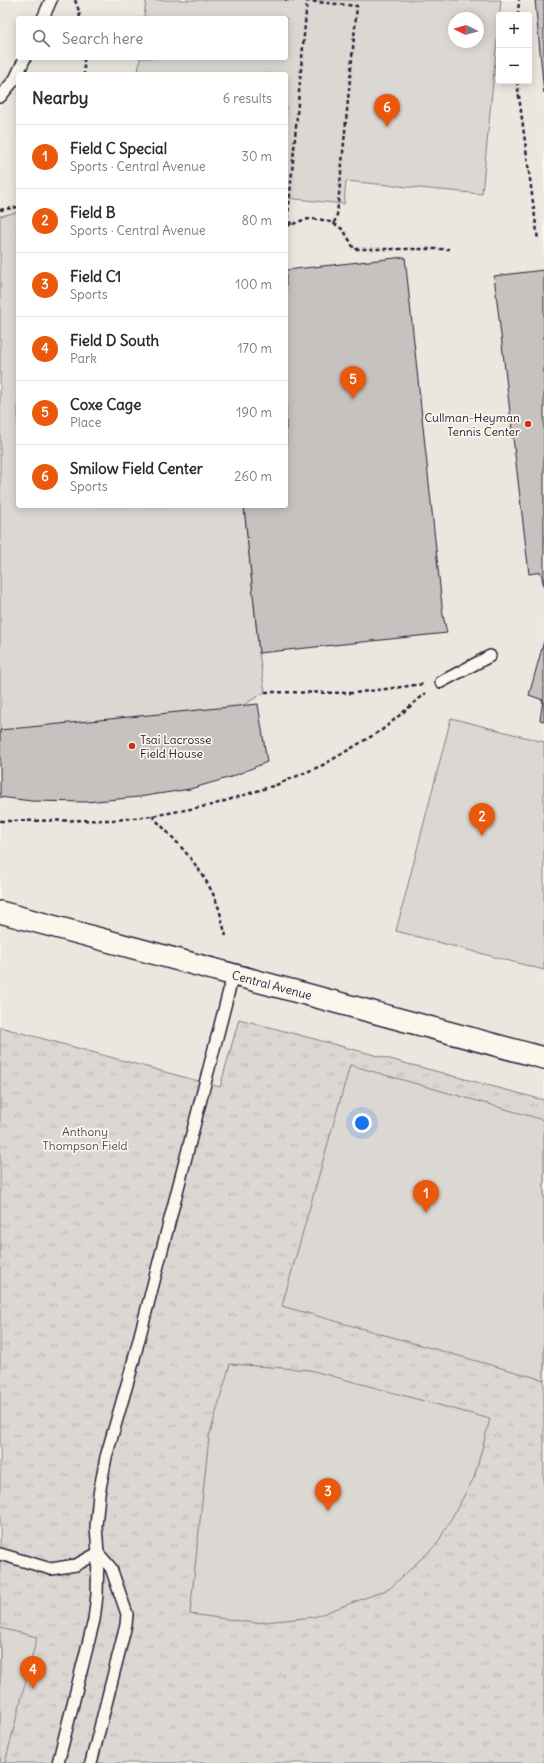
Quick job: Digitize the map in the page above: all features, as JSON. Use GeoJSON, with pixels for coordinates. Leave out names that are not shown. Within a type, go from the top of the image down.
{"type":"FeatureCollection","features":[{"type":"Feature","properties":{"kind":"street","name":"Central Avenue"},"geometry":{"type":"LineString","coordinates":[[0,912],[544,1058]]}},
{"type":"Feature","properties":{"kind":"lane"},"geometry":{"type":"LineString","coordinates":[[44,16],[52,0]]}},
{"type":"Feature","properties":{"kind":"lane"},"geometry":{"type":"LineString","coordinates":[[18,72],[24,60]]}},
{"type":"Feature","properties":{"kind":"lane"},"geometry":{"type":"LineString","coordinates":[[0,97],[16,77]]}},
{"type":"Feature","properties":{"kind":"lane"},"geometry":{"type":"LineString","coordinates":[[441,682],[490,656]]}},
{"type":"Feature","properties":{"kind":"lane"},"geometry":{"type":"LineString","coordinates":[[58,1763],[94,1620],[97,1595],[98,1553],[96,1526],[99,1494],[106,1458],[130,1374],[233,975]]}},
{"type":"Feature","properties":{"kind":"lane"},"geometry":{"type":"LineString","coordinates":[[0,1554],[51,1569],[76,1565],[98,1553]]}},
{"type":"Feature","properties":{"kind":"lane"},"geometry":{"type":"LineString","coordinates":[[91,1763],[126,1625],[126,1614],[111,1568],[98,1553]]}},
{"type":"Feature","properties":{"kind":"path"},"geometry":{"type":"LineString","coordinates":[[75,0],[80,16]]}},
{"type":"Feature","properties":{"kind":"path"},"geometry":{"type":"LineString","coordinates":[[285,0],[357,6],[337,216],[334,223]]}},
{"type":"Feature","properties":{"kind":"path"},"geometry":{"type":"LineString","coordinates":[[518,12],[519,0]]}},
{"type":"Feature","properties":{"kind":"path"},"geometry":{"type":"LineString","coordinates":[[291,226],[288,217],[307,1]]}},
{"type":"Feature","properties":{"kind":"path"},"geometry":{"type":"LineString","coordinates":[[84,60],[84,72]]}},
{"type":"Feature","properties":{"kind":"path"},"geometry":{"type":"LineString","coordinates":[[517,84],[538,240]]}},
{"type":"Feature","properties":{"kind":"path"},"geometry":{"type":"LineString","coordinates":[[0,210],[16,206]]}},
{"type":"Feature","properties":{"kind":"path"},"geometry":{"type":"LineString","coordinates":[[288,225],[291,226],[303,220],[318,219],[334,223],[343,230],[354,249],[449,249]]}},
{"type":"Feature","properties":{"kind":"path"},"geometry":{"type":"LineString","coordinates":[[265,692],[354,693],[441,682]]}},
{"type":"Feature","properties":{"kind":"path"},"geometry":{"type":"LineString","coordinates":[[0,821],[115,820],[152,816],[212,805],[276,785],[323,765],[382,730],[441,682]]}},
{"type":"Feature","properties":{"kind":"path"},"geometry":{"type":"LineString","coordinates":[[152,816],[185,850],[200,872],[218,906],[226,936]]}},
{"type":"Feature","properties":{"kind":"shaded area"},"geometry":{"type":"Polygon","coordinates":[[[0,0],[544,0],[544,1763],[0,1763],[0,0]]]}},
{"type":"Feature","properties":{"kind":"green space"},"geometry":{"type":"Polygon","coordinates":[[[146,0],[501,0],[500,12],[496,12],[496,51],[482,194],[346,181],[344,204],[288,198],[288,72],[138,72],[140,60],[288,60],[288,16],[144,16],[146,0]]]}},
{"type":"Feature","properties":{"kind":"green space"},"geometry":{"type":"Polygon","coordinates":[[[16,212],[16,508],[244,508],[259,653],[265,692],[232,712],[0,754],[0,216],[16,212]]]}},
{"type":"Feature","properties":{"kind":"green space"},"geometry":{"type":"Polygon","coordinates":[[[451,718],[544,742],[544,970],[396,931],[451,718]]]}},
{"type":"Feature","properties":{"kind":"green space","name":"Anthony Thompson Field"},"geometry":{"type":"Polygon","coordinates":[[[239,1019],[544,1100],[544,1763],[0,1763],[0,1027],[220,1087],[239,1019]]]}},
{"type":"Feature","properties":{"kind":"green space"},"geometry":{"type":"Polygon","coordinates":[[[350,1065],[544,1120],[544,1380],[282,1306],[350,1065]]]}},
{"type":"Feature","properties":{"kind":"green space"},"geometry":{"type":"Polygon","coordinates":[[[230,1364],[310,1370],[490,1419],[474,1478],[437,1544],[389,1589],[314,1617],[256,1623],[190,1614],[209,1437],[230,1364]]]}},
{"type":"Feature","properties":{"kind":"green space"},"geometry":{"type":"Polygon","coordinates":[[[0,1628],[37,1637],[5,1763],[0,1763],[0,1628]]]}},
{"type":"Feature","properties":{"kind":"building"},"geometry":{"type":"Polygon","coordinates":[[[535,0],[544,0],[544,93],[535,0]]]}},
{"type":"Feature","properties":{"kind":"building"},"geometry":{"type":"Polygon","coordinates":[[[405,257],[443,615],[447,633],[259,653],[244,508],[288,508],[288,270],[405,257]]]}},
{"type":"Feature","properties":{"kind":"building","name":"Cullman-Heyman Tennis Center"},"geometry":{"type":"Polygon","coordinates":[[[544,270],[544,588],[541,572],[529,574],[494,276],[544,270]]]}},
{"type":"Feature","properties":{"kind":"building"},"geometry":{"type":"Polygon","coordinates":[[[544,641],[544,721],[540,720],[543,700],[529,695],[544,641]]]}},
{"type":"Feature","properties":{"kind":"building","name":"Tsai Lacrosse Field House"},"geometry":{"type":"Polygon","coordinates":[[[258,704],[267,762],[231,777],[190,789],[139,797],[86,802],[31,801],[0,797],[0,730],[258,704]]]}},
{"type":"Feature","properties":{"kind":"place","name":"Smilow Field Center"},"geometry":{"type":"Point","coordinates":[387,127]}},
{"type":"Feature","properties":{"kind":"place","name":"Coxe Cage"},"geometry":{"type":"Point","coordinates":[353,399]}},
{"type":"Feature","properties":{"kind":"place","name":"Cullman-Heyman Tennis Center"},"geometry":{"type":"Point","coordinates":[528,424]}},
{"type":"Feature","properties":{"kind":"place","name":"Tsai Lacrosse Field House"},"geometry":{"type":"Point","coordinates":[132,746]}},
{"type":"Feature","properties":{"kind":"place","name":"Field B"},"geometry":{"type":"Point","coordinates":[482,836]}},
{"type":"Feature","properties":{"kind":"place","name":"Field C Special"},"geometry":{"type":"Point","coordinates":[426,1213]}},
{"type":"Feature","properties":{"kind":"place","name":"Field C1"},"geometry":{"type":"Point","coordinates":[328,1511]}},
{"type":"Feature","properties":{"kind":"place","name":"Field D South"},"geometry":{"type":"Point","coordinates":[33,1689]}}]}
